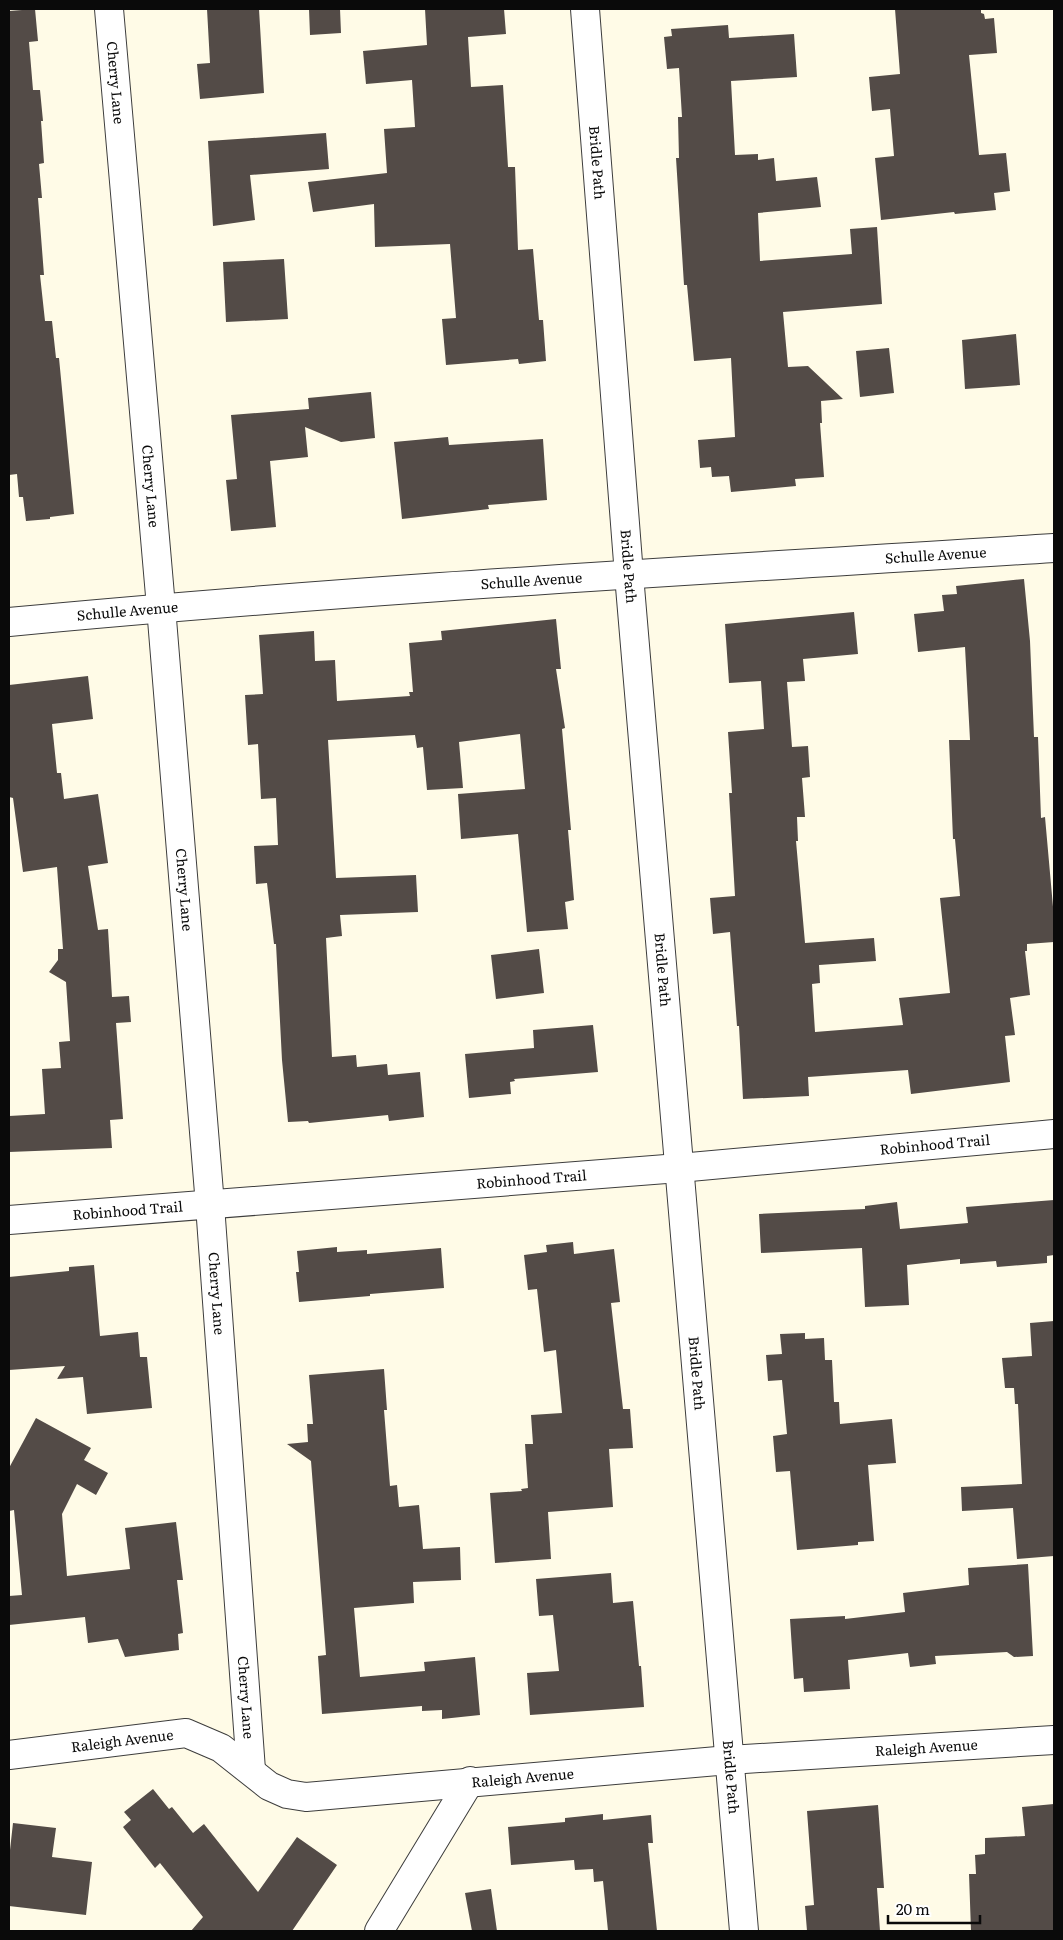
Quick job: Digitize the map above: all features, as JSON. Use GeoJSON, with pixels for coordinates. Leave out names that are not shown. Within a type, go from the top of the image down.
{"type":"FeatureCollection","features":[{"type":"Feature","properties":{"kind":"street","name":"Cherry Lane"},"geometry":{"type":"LineString","coordinates":[[109,9],[210,1205],[251,1770]]}},
{"type":"Feature","properties":{"kind":"street","name":"Bridle Path"},"geometry":{"type":"LineString","coordinates":[[585,9],[629,575],[744,1931]]}},
{"type":"Feature","properties":{"kind":"street","name":"Schulle Avenue"},"geometry":{"type":"LineString","coordinates":[[9,622],[161,607],[1054,548]]}},
{"type":"Feature","properties":{"kind":"street","name":"Robinhood Trail"},"geometry":{"type":"LineString","coordinates":[[9,1220],[679,1168],[1054,1134]]}},
{"type":"Feature","properties":{"kind":"street","name":"Raleigh Avenue"},"geometry":{"type":"LineString","coordinates":[[9,1756],[186,1733],[221,1748],[269,1786],[287,1794],[306,1797],[470,1781],[729,1760],[1054,1740]]}},
{"type":"Feature","properties":{"kind":"street"},"geometry":{"type":"LineString","coordinates":[[379,1931],[470,1781]]}},
{"type":"Feature","properties":{"kind":"building"},"geometry":{"type":"Polygon","coordinates":[[[35,9],[38,41],[29,42],[33,90],[40,90],[43,121],[41,121],[44,163],[39,164],[42,198],[38,198],[44,275],[40,275],[45,321],[52,321],[56,358],[59,358],[74,514],[26,521],[23,497],[19,497],[17,474],[9,475],[9,11],[35,9]]]}},
{"type":"Feature","properties":{"kind":"building"},"geometry":{"type":"Polygon","coordinates":[[[207,9],[259,9],[264,93],[200,99],[197,64],[210,63],[207,9]]]}},
{"type":"Feature","properties":{"kind":"building"},"geometry":{"type":"Polygon","coordinates":[[[309,9],[340,9],[341,33],[310,35],[309,9]]]}},
{"type":"Feature","properties":{"kind":"building"},"geometry":{"type":"Polygon","coordinates":[[[425,9],[504,9],[506,34],[468,37],[471,87],[503,85],[508,167],[515,167],[518,250],[533,249],[539,320],[543,320],[546,361],[519,364],[518,359],[446,365],[442,319],[456,318],[450,244],[375,247],[374,204],[313,212],[308,182],[387,173],[384,129],[415,127],[412,80],[366,84],[363,51],[427,45],[425,9]]]}},
{"type":"Feature","properties":{"kind":"building"},"geometry":{"type":"Polygon","coordinates":[[[895,9],[981,9],[985,19],[994,18],[997,53],[969,55],[979,155],[1006,153],[1010,191],[994,193],[996,210],[955,214],[954,212],[881,220],[875,158],[894,156],[890,109],[872,111],[869,77],[900,74],[895,9]]]}},
{"type":"Feature","properties":{"kind":"building"},"geometry":{"type":"Polygon","coordinates":[[[728,25],[729,38],[794,34],[797,77],[731,81],[735,155],[758,154],[758,160],[774,158],[776,181],[817,177],[821,207],[758,213],[760,261],[852,254],[850,229],[877,227],[882,304],[783,312],[788,367],[808,366],[843,399],[821,401],[822,423],[820,423],[824,477],[795,479],[796,486],[731,492],[729,476],[712,477],[711,467],[700,468],[698,440],[735,437],[731,358],[694,361],[687,285],[684,285],[676,158],[679,158],[678,117],[682,117],[679,68],[667,69],[664,37],[672,36],[671,29],[728,25]]]}},
{"type":"Feature","properties":{"kind":"building"},"geometry":{"type":"Polygon","coordinates":[[[326,133],[329,169],[250,175],[255,220],[213,226],[208,141],[326,133]]]}},
{"type":"Feature","properties":{"kind":"building"},"geometry":{"type":"Polygon","coordinates":[[[284,259],[288,319],[226,322],[223,262],[284,259]]]}},
{"type":"Feature","properties":{"kind":"building"},"geometry":{"type":"Polygon","coordinates":[[[1016,334],[1020,385],[965,389],[962,340],[1016,334]]]}},
{"type":"Feature","properties":{"kind":"building"},"geometry":{"type":"Polygon","coordinates":[[[889,348],[894,393],[860,397],[856,351],[889,348]]]}},
{"type":"Feature","properties":{"kind":"building"},"geometry":{"type":"Polygon","coordinates":[[[371,392],[375,438],[341,442],[305,427],[308,457],[270,461],[276,527],[231,531],[226,480],[237,479],[231,415],[309,409],[308,398],[371,392]]]}},
{"type":"Feature","properties":{"kind":"building"},"geometry":{"type":"Polygon","coordinates":[[[448,437],[449,445],[543,439],[547,500],[488,505],[489,509],[402,519],[394,442],[448,437]]]}},
{"type":"Feature","properties":{"kind":"building"},"geometry":{"type":"Polygon","coordinates":[[[1024,579],[1030,641],[1034,737],[1038,737],[1041,818],[1045,817],[1054,918],[1054,942],[1027,944],[1027,951],[1025,951],[1030,995],[1010,998],[1015,1035],[1005,1036],[1010,1082],[911,1094],[908,1070],[808,1077],[809,1096],[743,1099],[739,1026],[737,1026],[730,932],[713,934],[710,898],[735,896],[729,793],[732,793],[728,732],[764,729],[761,681],[729,683],[725,624],[854,612],[858,654],[803,659],[805,681],[787,682],[792,747],[808,746],[810,777],[802,778],[805,817],[797,817],[798,841],[796,841],[805,943],[874,938],[876,961],[819,965],[820,983],[812,984],[815,1032],[903,1025],[899,998],[950,993],[940,898],[960,896],[955,839],[953,839],[949,740],[970,740],[965,647],[918,652],[914,614],[944,611],[942,595],[957,594],[956,586],[1024,579]]]}},
{"type":"Feature","properties":{"kind":"building"},"geometry":{"type":"Polygon","coordinates":[[[556,619],[561,669],[556,669],[565,728],[562,729],[571,830],[568,830],[574,900],[565,902],[568,929],[527,932],[518,834],[461,839],[458,794],[525,789],[520,734],[459,742],[463,788],[427,790],[423,747],[417,748],[415,735],[328,740],[336,878],[416,875],[418,912],[340,915],[342,936],[326,938],[332,1057],[356,1055],[357,1067],[387,1064],[388,1075],[420,1072],[424,1117],[389,1121],[388,1115],[309,1123],[308,1121],[288,1122],[282,1060],[276,944],[274,944],[267,883],[256,884],[254,846],[278,845],[276,798],[261,799],[258,744],[248,745],[245,695],[263,694],[259,635],[314,631],[315,661],[335,660],[337,701],[410,696],[409,692],[413,692],[409,643],[442,640],[441,631],[556,619]]]}},
{"type":"Feature","properties":{"kind":"building"},"geometry":{"type":"Polygon","coordinates":[[[88,676],[93,719],[52,724],[57,773],[61,773],[64,799],[98,794],[108,863],[88,866],[98,930],[108,929],[112,997],[129,996],[131,1022],[116,1023],[123,1119],[110,1120],[112,1148],[9,1152],[9,1116],[45,1114],[42,1069],[61,1068],[59,1042],[70,1041],[66,982],[49,972],[58,960],[58,949],[63,949],[57,867],[23,872],[13,798],[9,797],[9,685],[88,676]]]}},
{"type":"Feature","properties":{"kind":"building"},"geometry":{"type":"Polygon","coordinates":[[[539,949],[544,993],[496,999],[491,955],[539,949]]]}},
{"type":"Feature","properties":{"kind":"building"},"geometry":{"type":"Polygon","coordinates":[[[593,1025],[598,1072],[514,1079],[515,1081],[510,1082],[511,1094],[469,1098],[465,1054],[534,1048],[533,1030],[593,1025]]]}},
{"type":"Feature","properties":{"kind":"building"},"geometry":{"type":"Polygon","coordinates":[[[1054,1200],[1054,1255],[1047,1256],[1047,1263],[997,1267],[996,1261],[960,1264],[960,1259],[907,1265],[909,1305],[865,1307],[862,1248],[761,1253],[759,1214],[865,1209],[865,1206],[897,1202],[900,1229],[968,1223],[966,1207],[1054,1200]]]}},
{"type":"Feature","properties":{"kind":"building"},"geometry":{"type":"Polygon","coordinates":[[[573,1242],[574,1254],[614,1249],[620,1302],[611,1303],[623,1409],[630,1409],[633,1448],[609,1449],[613,1507],[548,1512],[551,1559],[495,1563],[490,1493],[522,1491],[521,1489],[528,1488],[525,1444],[533,1444],[531,1415],[562,1413],[556,1350],[544,1352],[537,1289],[528,1290],[524,1255],[547,1252],[546,1245],[573,1242]]]}},
{"type":"Feature","properties":{"kind":"building"},"geometry":{"type":"Polygon","coordinates":[[[337,1247],[337,1252],[367,1250],[367,1254],[441,1248],[444,1288],[299,1302],[296,1272],[299,1272],[297,1251],[337,1247]]]}},
{"type":"Feature","properties":{"kind":"building"},"geometry":{"type":"Polygon","coordinates":[[[94,1265],[100,1336],[138,1332],[140,1357],[147,1357],[152,1408],[87,1414],[83,1377],[57,1379],[65,1366],[9,1370],[9,1277],[69,1271],[69,1267],[94,1265]]]}},
{"type":"Feature","properties":{"kind":"building"},"geometry":{"type":"Polygon","coordinates":[[[1054,1321],[1054,1556],[1017,1559],[1013,1508],[962,1511],[961,1487],[1022,1484],[1018,1404],[1015,1404],[1014,1388],[1005,1388],[1002,1358],[1032,1356],[1030,1323],[1054,1321]]]}},
{"type":"Feature","properties":{"kind":"building"},"geometry":{"type":"Polygon","coordinates":[[[805,1333],[805,1339],[824,1338],[825,1360],[832,1360],[834,1402],[839,1402],[840,1424],[892,1419],[896,1463],[868,1465],[874,1541],[858,1542],[858,1545],[797,1550],[790,1471],[776,1472],[773,1436],[787,1434],[782,1380],[768,1381],[766,1355],[782,1354],[780,1334],[805,1333]]]}},
{"type":"Feature","properties":{"kind":"building"},"geometry":{"type":"Polygon","coordinates":[[[384,1369],[387,1410],[384,1410],[390,1486],[397,1485],[399,1507],[419,1505],[423,1549],[460,1547],[461,1580],[413,1582],[414,1603],[354,1608],[360,1677],[425,1671],[424,1662],[475,1657],[480,1715],[442,1719],[442,1710],[422,1711],[422,1706],[322,1714],[318,1656],[326,1655],[311,1461],[287,1444],[308,1442],[307,1424],[313,1424],[309,1375],[384,1369]]]}},
{"type":"Feature","properties":{"kind":"building"},"geometry":{"type":"Polygon","coordinates":[[[36,1418],[91,1448],[84,1460],[108,1473],[96,1495],[77,1484],[62,1514],[67,1576],[130,1569],[125,1528],[176,1522],[183,1580],[177,1580],[183,1633],[178,1634],[179,1650],[125,1657],[118,1639],[88,1643],[85,1617],[9,1625],[9,1596],[22,1595],[14,1510],[9,1511],[9,1468],[36,1418]]]}},
{"type":"Feature","properties":{"kind":"building"},"geometry":{"type":"Polygon","coordinates":[[[1028,1564],[1033,1656],[1014,1657],[1007,1652],[935,1656],[936,1664],[910,1667],[908,1653],[848,1660],[850,1689],[804,1692],[803,1678],[794,1679],[790,1619],[845,1616],[845,1619],[905,1612],[903,1593],[969,1585],[968,1568],[1028,1564]]]}},
{"type":"Feature","properties":{"kind":"building"},"geometry":{"type":"Polygon","coordinates":[[[611,1573],[613,1603],[633,1601],[644,1707],[530,1715],[527,1673],[559,1671],[553,1615],[539,1616],[536,1579],[611,1573]]]}},
{"type":"Feature","properties":{"kind":"building"},"geometry":{"type":"Polygon","coordinates":[[[153,1789],[169,1809],[172,1807],[193,1833],[204,1824],[258,1892],[297,1837],[337,1865],[292,1931],[191,1931],[203,1917],[160,1863],[155,1868],[123,1827],[131,1820],[124,1812],[153,1789]]]}},
{"type":"Feature","properties":{"kind":"building"},"geometry":{"type":"Polygon","coordinates":[[[1054,1804],[1054,1931],[971,1931],[969,1874],[976,1874],[975,1855],[985,1854],[985,1838],[1025,1836],[1022,1807],[1054,1804]]]}},
{"type":"Feature","properties":{"kind":"building"},"geometry":{"type":"Polygon","coordinates":[[[878,1805],[884,1888],[877,1888],[880,1931],[807,1931],[805,1906],[814,1905],[807,1811],[878,1805]]]}},
{"type":"Feature","properties":{"kind":"building"},"geometry":{"type":"Polygon","coordinates":[[[603,1814],[603,1820],[651,1815],[653,1843],[648,1843],[657,1931],[608,1931],[603,1881],[594,1882],[593,1869],[575,1870],[574,1860],[511,1865],[508,1827],[565,1822],[565,1818],[603,1814]]]}},
{"type":"Feature","properties":{"kind":"building"},"geometry":{"type":"Polygon","coordinates":[[[13,1823],[56,1828],[52,1857],[92,1862],[86,1915],[9,1906],[9,1859],[13,1823]]]}},
{"type":"Feature","properties":{"kind":"building"},"geometry":{"type":"Polygon","coordinates":[[[491,1889],[497,1931],[472,1931],[465,1893],[491,1889]]]}}]}
